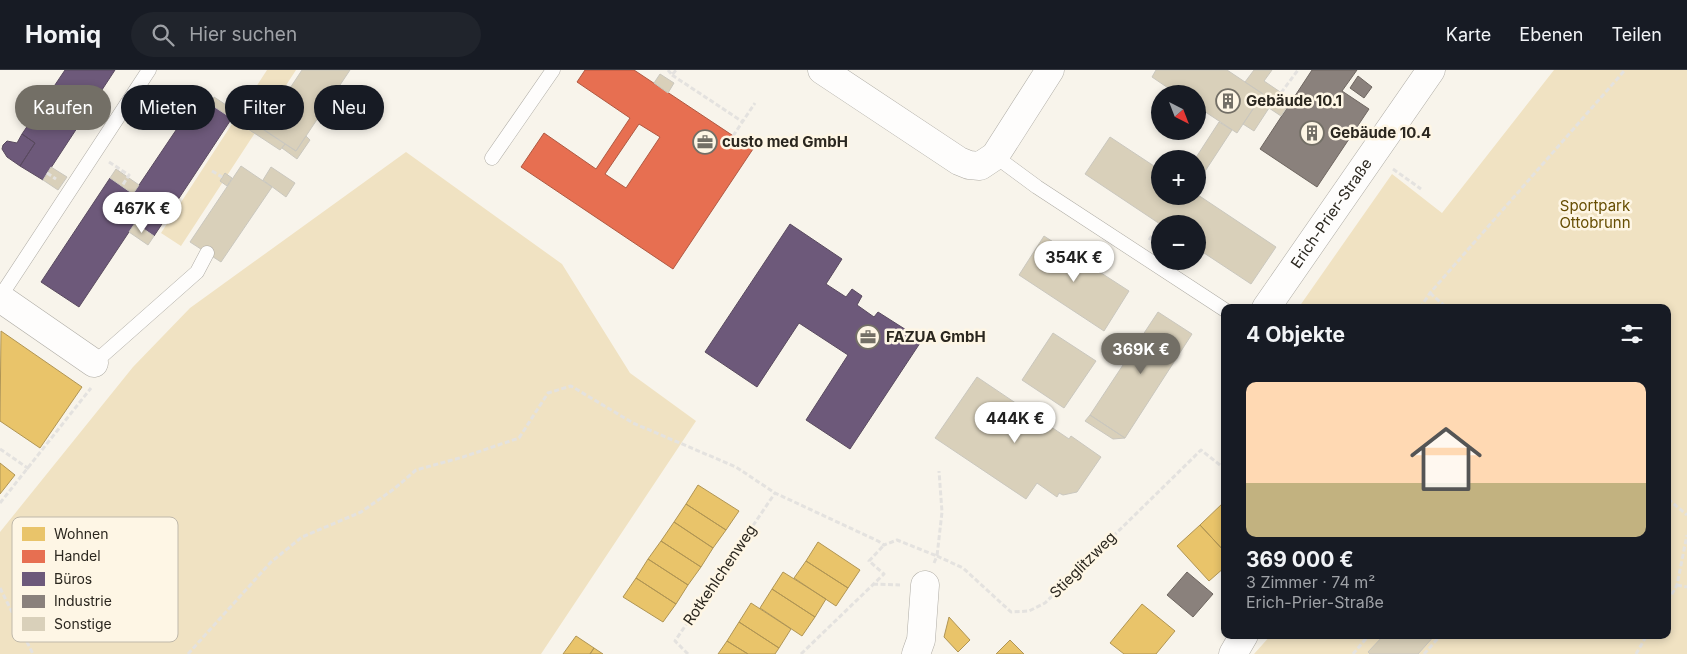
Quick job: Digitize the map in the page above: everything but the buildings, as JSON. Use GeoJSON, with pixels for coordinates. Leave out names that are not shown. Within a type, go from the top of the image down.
{"type":"FeatureCollection","features":[{"type":"Feature","properties":{"kind":"street"},"geometry":{"type":"LineString","coordinates":[[822,70],[959,161],[969,165],[980,166],[995,156],[1050,70]]}},
{"type":"Feature","properties":{"kind":"street","name":"Erich-Prier-Straße"},"geometry":{"type":"LineString","coordinates":[[1269,304],[1431,70]]}},
{"type":"Feature","properties":{"kind":"street"},"geometry":{"type":"LineString","coordinates":[[0,298],[94,363]]}},
{"type":"Feature","properties":{"kind":"street"},"geometry":{"type":"LineString","coordinates":[[916,654],[921,640],[928,576]]}},
{"type":"Feature","properties":{"kind":"street"},"geometry":{"type":"LineString","coordinates":[[1233,654],[1242,639]]}},
{"type":"Feature","properties":{"kind":"lane"},"geometry":{"type":"LineString","coordinates":[[0,298],[149,70]]}},
{"type":"Feature","properties":{"kind":"lane"},"geometry":{"type":"LineString","coordinates":[[492,158],[553,70]]}},
{"type":"Feature","properties":{"kind":"lane"},"geometry":{"type":"LineString","coordinates":[[995,156],[1037,187],[1221,307]]}},
{"type":"Feature","properties":{"kind":"lane"},"geometry":{"type":"LineString","coordinates":[[94,363],[197,272],[207,253]]}},
{"type":"Feature","properties":{"kind":"path"},"geometry":{"type":"LineString","coordinates":[[668,70],[743,122]]}},
{"type":"Feature","properties":{"kind":"path"},"geometry":{"type":"LineString","coordinates":[[672,74],[676,70]]}},
{"type":"Feature","properties":{"kind":"path"},"geometry":{"type":"LineString","coordinates":[[1281,93],[1298,70]]}},
{"type":"Feature","properties":{"kind":"path"},"geometry":{"type":"LineString","coordinates":[[1423,304],[1430,293],[1625,70]]}},
{"type":"Feature","properties":{"kind":"path"},"geometry":{"type":"LineString","coordinates":[[733,136],[755,103]]}},
{"type":"Feature","properties":{"kind":"path"},"geometry":{"type":"LineString","coordinates":[[95,153],[129,175],[122,186]]}},
{"type":"Feature","properties":{"kind":"path"},"geometry":{"type":"LineString","coordinates":[[1373,154],[1421,189]]}},
{"type":"Feature","properties":{"kind":"path"},"geometry":{"type":"LineString","coordinates":[[212,171],[222,177]]}},
{"type":"Feature","properties":{"kind":"path"},"geometry":{"type":"LineString","coordinates":[[1430,293],[1442,304]]}},
{"type":"Feature","properties":{"kind":"path"},"geometry":{"type":"LineString","coordinates":[[0,504],[92,387],[94,363]]}},
{"type":"Feature","properties":{"kind":"path"},"geometry":{"type":"LineString","coordinates":[[188,654],[271,562],[302,537],[360,512],[394,489],[416,470],[463,457],[518,438],[548,393],[571,386],[633,423],[736,467],[775,493],[884,544]]}},
{"type":"Feature","properties":{"kind":"path"},"geometry":{"type":"LineString","coordinates":[[0,449],[29,469]]}},
{"type":"Feature","properties":{"kind":"path","name":"Stieglitzweg"},"geometry":{"type":"LineString","coordinates":[[937,556],[963,568],[1011,612],[1029,611],[1045,603],[1201,450],[1221,466]]}},
{"type":"Feature","properties":{"kind":"path"},"geometry":{"type":"LineString","coordinates":[[928,576],[937,556],[942,512],[939,471]]}},
{"type":"Feature","properties":{"kind":"path","name":"Rotkehlchenweg"},"geometry":{"type":"LineString","coordinates":[[688,654],[676,641],[775,493]]}},
{"type":"Feature","properties":{"kind":"path"},"geometry":{"type":"LineString","coordinates":[[1671,502],[1687,515]]}},
{"type":"Feature","properties":{"kind":"path"},"geometry":{"type":"LineString","coordinates":[[1671,596],[1678,585],[1687,535]]}},
{"type":"Feature","properties":{"kind":"path"},"geometry":{"type":"LineString","coordinates":[[801,654],[884,574],[869,561],[884,544],[898,540],[937,556]]}},
{"type":"Feature","properties":{"kind":"path"},"geometry":{"type":"LineString","coordinates":[[1678,585],[1687,587]]}},
{"type":"Feature","properties":{"kind":"path"},"geometry":{"type":"LineString","coordinates":[[0,588],[12,612]]}},
{"type":"Feature","properties":{"kind":"path"},"geometry":{"type":"LineString","coordinates":[[1353,654],[1366,639]]}},
{"type":"Feature","properties":{"kind":"path"},"geometry":{"type":"LineString","coordinates":[[1424,654],[1437,639]]}},
{"type":"Feature","properties":{"kind":"path"},"geometry":{"type":"LineString","coordinates":[[1636,654],[1645,639]]}},
{"type":"Feature","properties":{"kind":"path"},"geometry":{"type":"LineString","coordinates":[[27,642],[33,654]]}},
{"type":"Feature","properties":{"kind":"green space"},"geometry":{"type":"Polygon","coordinates":[[[267,70],[296,70],[286,85],[257,85],[267,70]]]}},
{"type":"Feature","properties":{"kind":"green space","name":"Sportpark Ottobrunn"},"geometry":{"type":"Polygon","coordinates":[[[1554,70],[1687,70],[1687,654],[1254,654],[1267,639],[1671,639],[1671,304],[1301,304],[1392,174],[1442,213],[1554,70]]]}},
{"type":"Feature","properties":{"kind":"green space"},"geometry":{"type":"Polygon","coordinates":[[[228,130],[257,130],[181,246],[161,233],[228,130]]]}},
{"type":"Feature","properties":{"kind":"green space"},"geometry":{"type":"Polygon","coordinates":[[[406,152],[562,264],[630,373],[696,421],[541,654],[0,654],[0,532],[12,517],[12,642],[178,642],[178,517],[12,517],[133,367],[190,308],[406,152]]]}},
{"type":"Feature","properties":{"kind":"place","name":"Gebäude 10.1"},"geometry":{"type":"Point","coordinates":[1228,101]}},
{"type":"Feature","properties":{"kind":"place","name":"Gebäude 10.4"},"geometry":{"type":"Point","coordinates":[1312,133]}},
{"type":"Feature","properties":{"kind":"place","name":"custo med GmbH"},"geometry":{"type":"Point","coordinates":[705,142]}},
{"type":"Feature","properties":{"kind":"place","name":"FAZUA GmbH"},"geometry":{"type":"Point","coordinates":[868,337]}}]}
